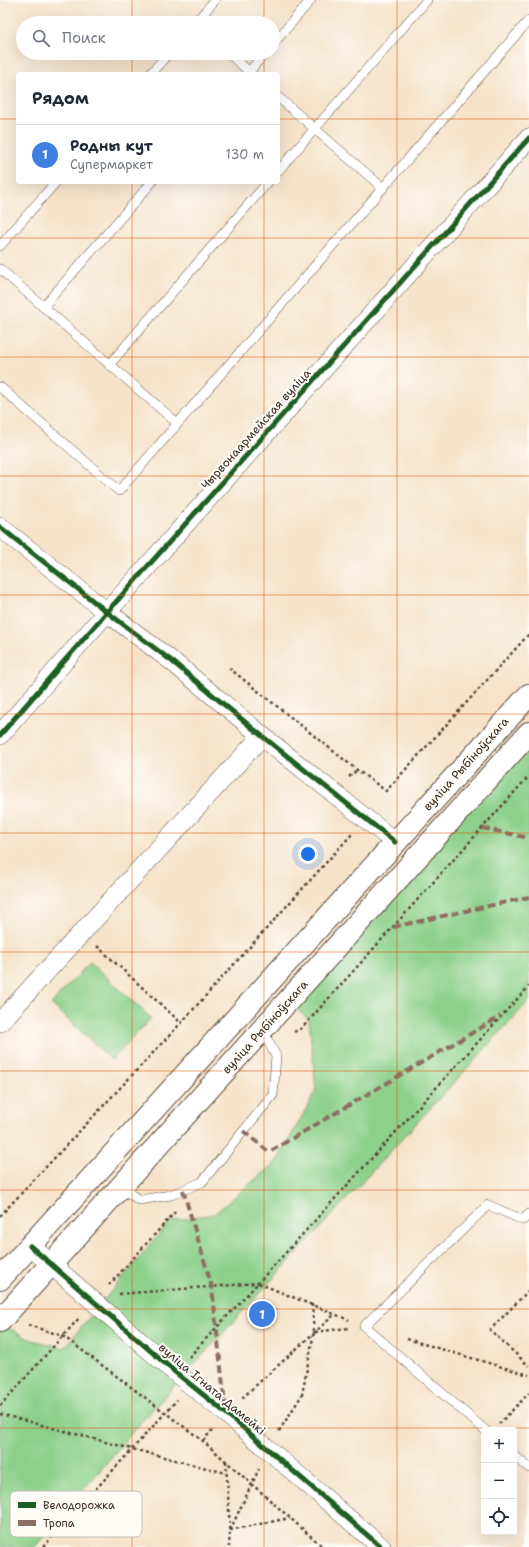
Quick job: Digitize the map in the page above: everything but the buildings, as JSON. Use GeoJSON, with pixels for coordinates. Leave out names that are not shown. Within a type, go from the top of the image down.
{"type":"FeatureCollection","features":[{"type":"Feature","properties":{"kind":"main road","name":"вуліца Рыбіноўскага"},"geometry":{"type":"LineString","coordinates":[[0,1279],[529,695]]}},
{"type":"Feature","properties":{"kind":"main road","name":"вуліца Рыбіноўскага"},"geometry":{"type":"LineString","coordinates":[[4,1317],[529,733]]}},
{"type":"Feature","properties":{"kind":"street","name":"Чырвонаармейская вуліца"},"geometry":{"type":"LineString","coordinates":[[0,735],[107,612],[529,138]]}},
{"type":"Feature","properties":{"kind":"street"},"geometry":{"type":"LineString","coordinates":[[0,527],[173,662],[262,736],[395,842]]}},
{"type":"Feature","properties":{"kind":"street"},"geometry":{"type":"LineString","coordinates":[[0,1022],[262,736]]}},
{"type":"Feature","properties":{"kind":"street","name":"вуліца Ігната Дамейкі"},"geometry":{"type":"LineString","coordinates":[[30,1246],[190,1385],[226,1413],[381,1547]]}},
{"type":"Feature","properties":{"kind":"lane"},"geometry":{"type":"LineString","coordinates":[[201,16],[215,0]]}},
{"type":"Feature","properties":{"kind":"lane"},"geometry":{"type":"LineString","coordinates":[[280,36],[311,0]]}},
{"type":"Feature","properties":{"kind":"lane"},"geometry":{"type":"LineString","coordinates":[[280,169],[427,0]]}},
{"type":"Feature","properties":{"kind":"lane"},"geometry":{"type":"LineString","coordinates":[[0,388],[119,491],[529,20]]}},
{"type":"Feature","properties":{"kind":"lane"},"geometry":{"type":"LineString","coordinates":[[152,72],[162,60]]}},
{"type":"Feature","properties":{"kind":"lane"},"geometry":{"type":"LineString","coordinates":[[235,60],[248,72]]}},
{"type":"Feature","properties":{"kind":"lane"},"geometry":{"type":"LineString","coordinates":[[250,72],[259,60]]}},
{"type":"Feature","properties":{"kind":"lane"},"geometry":{"type":"LineString","coordinates":[[280,99],[383,188]]}},
{"type":"Feature","properties":{"kind":"lane"},"geometry":{"type":"LineString","coordinates":[[0,246],[54,184]]}},
{"type":"Feature","properties":{"kind":"lane"},"geometry":{"type":"LineString","coordinates":[[43,307],[150,184]]}},
{"type":"Feature","properties":{"kind":"lane"},"geometry":{"type":"LineString","coordinates":[[109,365],[266,184]]}},
{"type":"Feature","properties":{"kind":"lane"},"geometry":{"type":"LineString","coordinates":[[0,270],[177,423]]}},
{"type":"Feature","properties":{"kind":"lane"},"geometry":{"type":"LineString","coordinates":[[120,1187],[139,1200],[171,1195],[202,1182],[273,1094],[276,1056],[262,1030]]}},
{"type":"Feature","properties":{"kind":"lane"},"geometry":{"type":"LineString","coordinates":[[482,1427],[364,1326],[488,1205],[527,1220]]}},
{"type":"Feature","properties":{"kind":"lane"},"geometry":{"type":"LineString","coordinates":[[517,1458],[529,1468]]}},
{"type":"Feature","properties":{"kind":"path"},"geometry":{"type":"LineString","coordinates":[[229,668],[357,770],[386,791],[529,634]]}},
{"type":"Feature","properties":{"kind":"path"},"geometry":{"type":"LineString","coordinates":[[0,1216],[181,1023],[353,834],[347,829]]}},
{"type":"Feature","properties":{"kind":"path"},"geometry":{"type":"LineString","coordinates":[[82,932],[181,1023]]}},
{"type":"Feature","properties":{"kind":"path"},"geometry":{"type":"LineString","coordinates":[[175,1372],[529,986]]}},
{"type":"Feature","properties":{"kind":"path"},"geometry":{"type":"LineString","coordinates":[[113,1291],[119,1294],[258,1283],[364,1326]]}},
{"type":"Feature","properties":{"kind":"path"},"geometry":{"type":"LineString","coordinates":[[529,1290],[490,1330],[529,1366]]}},
{"type":"Feature","properties":{"kind":"path"},"geometry":{"type":"LineString","coordinates":[[230,1530],[268,1449],[302,1394],[314,1332],[312,1304]]}},
{"type":"Feature","properties":{"kind":"path"},"geometry":{"type":"LineString","coordinates":[[203,1441],[226,1413],[334,1314]]}},
{"type":"Feature","properties":{"kind":"path"},"geometry":{"type":"LineString","coordinates":[[4,1317],[63,1336],[203,1441],[323,1547]]}},
{"type":"Feature","properties":{"kind":"path"},"geometry":{"type":"LineString","coordinates":[[314,1332],[364,1326]]}},
{"type":"Feature","properties":{"kind":"path"},"geometry":{"type":"LineString","coordinates":[[402,1337],[529,1375]]}},
{"type":"Feature","properties":{"kind":"path"},"geometry":{"type":"LineString","coordinates":[[94,1491],[190,1385]]}},
{"type":"Feature","properties":{"kind":"path"},"geometry":{"type":"LineString","coordinates":[[499,1425],[529,1393]]}},
{"type":"Feature","properties":{"kind":"path"},"geometry":{"type":"LineString","coordinates":[[0,1414],[132,1450],[226,1473]]}},
{"type":"Feature","properties":{"kind":"path"},"geometry":{"type":"LineString","coordinates":[[226,1461],[230,1530],[229,1547]]}},
{"type":"Feature","properties":{"kind":"path"},"geometry":{"type":"LineString","coordinates":[[230,1530],[290,1518]]}},
{"type":"Feature","properties":{"kind":"path"},"geometry":{"type":"LineString","coordinates":[[42,1547],[51,1537]]}},
{"type":"Feature","properties":{"kind":"green space"},"geometry":{"type":"Polygon","coordinates":[[[529,735],[529,1001],[142,1421],[83,1491],[10,1491],[10,1537],[43,1537],[35,1547],[0,1547],[0,1323],[29,1339],[64,1348],[170,1221],[214,1214],[277,1161],[316,1091],[309,1020],[289,1002],[529,735]]]}},
{"type":"Feature","properties":{"kind":"green space"},"geometry":{"type":"Polygon","coordinates":[[[90,962],[151,1018],[112,1060],[51,1004],[90,962]]]}},
{"type":"Feature","properties":{"kind":"marked path"},"geometry":{"type":"LineString","coordinates":[[482,828],[529,838]]}},
{"type":"Feature","properties":{"kind":"marked path"},"geometry":{"type":"LineString","coordinates":[[393,927],[529,897]]}},
{"type":"Feature","properties":{"kind":"marked path"},"geometry":{"type":"LineString","coordinates":[[243,1131],[269,1152],[501,1016]]}},
{"type":"Feature","properties":{"kind":"marked path"},"geometry":{"type":"LineString","coordinates":[[183,1190],[212,1287],[226,1413]]}},
{"type":"Feature","properties":{"kind":"cycle path"},"geometry":{"type":"LineString","coordinates":[[0,735],[107,612],[529,138]]}},
{"type":"Feature","properties":{"kind":"cycle path"},"geometry":{"type":"LineString","coordinates":[[0,527],[173,662],[262,736],[395,842]]}},
{"type":"Feature","properties":{"kind":"cycle path"},"geometry":{"type":"LineString","coordinates":[[30,1246],[175,1372],[226,1413],[381,1547]]}},
{"type":"Feature","properties":{"kind":"place","name":"Родны кут"},"geometry":{"type":"Point","coordinates":[262,1314]}}]}
